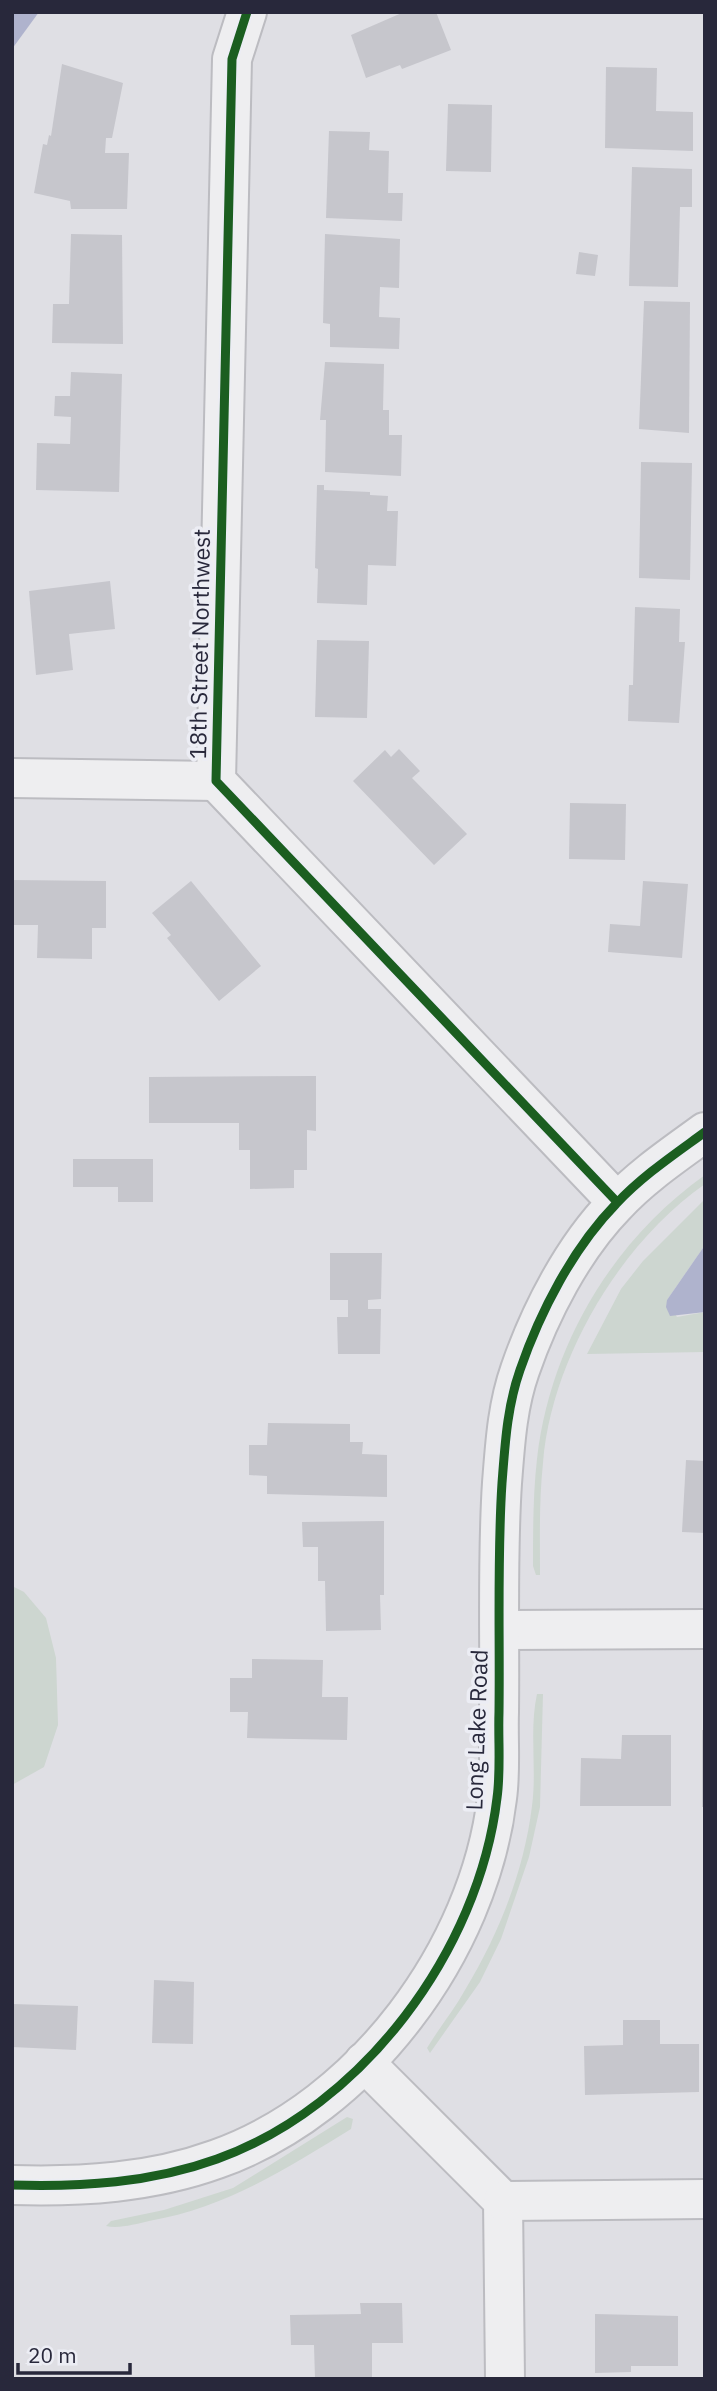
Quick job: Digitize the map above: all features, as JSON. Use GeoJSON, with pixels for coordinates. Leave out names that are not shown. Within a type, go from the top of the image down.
{"type":"FeatureCollection","features":[{"type":"Feature","properties":{"kind":"street","name":"18th Street Northwest"},"geometry":{"type":"LineString","coordinates":[[247,12],[232,59],[216,781],[617,1202]]}},
{"type":"Feature","properties":{"kind":"street"},"geometry":{"type":"LineString","coordinates":[[12,778],[216,781]]}},
{"type":"Feature","properties":{"kind":"street","name":"Long Lake Road"},"geometry":{"type":"LineString","coordinates":[[12,2185],[105,2184],[171,2173],[219,2158],[279,2130],[364,2062],[410,2012],[454,1940],[478,1879],[497,1797],[500,1522],[506,1426],[519,1373],[540,1321],[571,1265],[617,1202],[705,1132]]}},
{"type":"Feature","properties":{"kind":"street"},"geometry":{"type":"LineString","coordinates":[[500,1630],[705,1629]]}},
{"type":"Feature","properties":{"kind":"street"},"geometry":{"type":"LineString","coordinates":[[364,2062],[503,2201],[505,2379]]}},
{"type":"Feature","properties":{"kind":"street"},"geometry":{"type":"LineString","coordinates":[[503,2201],[705,2199]]}},
{"type":"Feature","properties":{"kind":"shaded area"},"geometry":{"type":"Polygon","coordinates":[[[705,1175],[705,1184],[674,1209],[645,1238],[618,1271],[575,1345],[549,1424],[541,1491],[540,1575],[536,1575],[533,1566],[533,1539],[537,1459],[544,1417],[571,1337],[614,1264],[641,1231],[705,1175]]]}},
{"type":"Feature","properties":{"kind":"shaded area"},"geometry":{"type":"Polygon","coordinates":[[[705,1199],[705,1245],[667,1300],[677,1317],[705,1312],[705,1352],[587,1354],[621,1289],[643,1261],[705,1199]]]}},
{"type":"Feature","properties":{"kind":"shaded area"},"geometry":{"type":"Polygon","coordinates":[[[12,1586],[24,1592],[46,1618],[56,1658],[58,1725],[44,1767],[12,1785],[12,1586]]]}},
{"type":"Feature","properties":{"kind":"shaded area"},"geometry":{"type":"Polygon","coordinates":[[[537,1694],[543,1694],[540,1807],[529,1857],[501,1939],[480,1982],[430,2053],[427,2048],[461,1997],[489,1947],[516,1878],[532,1806],[537,1694]]]}},
{"type":"Feature","properties":{"kind":"shaded area"},"geometry":{"type":"Polygon","coordinates":[[[347,2117],[353,2119],[351,2129],[230,2197],[177,2215],[127,2226],[106,2226],[111,2221],[164,2210],[233,2188],[347,2117]]]}},
{"type":"Feature","properties":{"kind":"water"},"geometry":{"type":"Polygon","coordinates":[[[12,12],[39,12],[12,49],[12,12]]]}},
{"type":"Feature","properties":{"kind":"water"},"geometry":{"type":"Polygon","coordinates":[[[705,1245],[705,1312],[670,1316],[666,1307],[667,1300],[705,1245]]]}},
{"type":"Feature","properties":{"kind":"building"},"geometry":{"type":"Polygon","coordinates":[[[404,12],[436,12],[451,50],[402,69],[400,65],[366,78],[351,35],[404,12]]]}},
{"type":"Feature","properties":{"kind":"building"},"geometry":{"type":"Polygon","coordinates":[[[62,64],[123,83],[112,138],[106,138],[105,153],[129,153],[127,209],[71,209],[70,201],[34,193],[43,144],[47,145],[49,135],[51,136],[62,64]]]}},
{"type":"Feature","properties":{"kind":"building"},"geometry":{"type":"Polygon","coordinates":[[[606,67],[657,68],[656,111],[693,112],[693,151],[605,148],[606,67]]]}},
{"type":"Feature","properties":{"kind":"building"},"geometry":{"type":"Polygon","coordinates":[[[448,104],[492,105],[491,172],[446,171],[448,104]]]}},
{"type":"Feature","properties":{"kind":"building"},"geometry":{"type":"Polygon","coordinates":[[[329,131],[370,132],[369,150],[389,151],[388,193],[403,193],[402,221],[326,218],[329,131]]]}},
{"type":"Feature","properties":{"kind":"building"},"geometry":{"type":"Polygon","coordinates":[[[632,167],[692,169],[692,207],[680,207],[678,287],[629,286],[632,167]]]}},
{"type":"Feature","properties":{"kind":"building"},"geometry":{"type":"Polygon","coordinates":[[[71,234],[122,235],[123,344],[52,343],[53,304],[69,304],[71,234]]]}},
{"type":"Feature","properties":{"kind":"building"},"geometry":{"type":"Polygon","coordinates":[[[325,234],[400,239],[399,288],[380,287],[379,317],[400,318],[399,349],[330,347],[330,324],[323,323],[325,234]]]}},
{"type":"Feature","properties":{"kind":"building"},"geometry":{"type":"Polygon","coordinates":[[[579,252],[598,255],[595,276],[576,274],[579,252]]]}},
{"type":"Feature","properties":{"kind":"building"},"geometry":{"type":"Polygon","coordinates":[[[644,301],[690,302],[689,433],[639,429],[644,301]]]}},
{"type":"Feature","properties":{"kind":"building"},"geometry":{"type":"Polygon","coordinates":[[[325,362],[384,364],[383,410],[389,410],[389,435],[402,435],[401,476],[325,472],[326,420],[320,420],[325,362]]]}},
{"type":"Feature","properties":{"kind":"building"},"geometry":{"type":"Polygon","coordinates":[[[71,372],[122,374],[119,492],[36,490],[37,443],[70,444],[71,417],[54,416],[55,396],[70,396],[71,372]]]}},
{"type":"Feature","properties":{"kind":"building"},"geometry":{"type":"Polygon","coordinates":[[[641,462],[692,463],[690,580],[639,578],[641,462]]]}},
{"type":"Feature","properties":{"kind":"building"},"geometry":{"type":"Polygon","coordinates":[[[317,485],[324,485],[324,490],[370,492],[370,495],[388,496],[387,511],[398,511],[396,566],[368,565],[367,605],[317,603],[317,485]]]}},
{"type":"Feature","properties":{"kind":"building"},"geometry":{"type":"Polygon","coordinates":[[[110,581],[115,629],[69,634],[73,670],[36,675],[29,591],[110,581]]]}},
{"type":"Feature","properties":{"kind":"building"},"geometry":{"type":"Polygon","coordinates":[[[635,607],[680,609],[679,642],[685,642],[679,723],[628,721],[629,685],[633,685],[635,607]]]}},
{"type":"Feature","properties":{"kind":"building"},"geometry":{"type":"Polygon","coordinates":[[[317,640],[369,641],[367,718],[315,717],[317,640]]]}},
{"type":"Feature","properties":{"kind":"building"},"geometry":{"type":"Polygon","coordinates":[[[399,749],[420,771],[412,778],[467,834],[434,865],[353,781],[385,750],[391,757],[399,749]]]}},
{"type":"Feature","properties":{"kind":"building"},"geometry":{"type":"Polygon","coordinates":[[[570,803],[626,804],[625,860],[569,859],[570,803]]]}},
{"type":"Feature","properties":{"kind":"building"},"geometry":{"type":"Polygon","coordinates":[[[12,880],[106,881],[106,928],[92,928],[92,959],[37,958],[38,925],[12,925],[12,880]]]}},
{"type":"Feature","properties":{"kind":"building"},"geometry":{"type":"Polygon","coordinates":[[[191,881],[261,966],[219,1001],[167,938],[171,935],[152,913],[191,881]]]}},
{"type":"Feature","properties":{"kind":"building"},"geometry":{"type":"Polygon","coordinates":[[[643,881],[688,884],[682,958],[608,952],[610,924],[640,926],[643,881]]]}},
{"type":"Feature","properties":{"kind":"building"},"geometry":{"type":"Polygon","coordinates":[[[316,1076],[316,1131],[307,1130],[307,1170],[294,1170],[294,1188],[250,1189],[250,1150],[239,1150],[239,1123],[149,1123],[149,1077],[316,1076]]]}},
{"type":"Feature","properties":{"kind":"building"},"geometry":{"type":"Polygon","coordinates":[[[73,1159],[153,1159],[153,1202],[118,1202],[118,1187],[73,1187],[73,1159]]]}},
{"type":"Feature","properties":{"kind":"building"},"geometry":{"type":"Polygon","coordinates":[[[330,1253],[382,1253],[381,1299],[368,1300],[368,1309],[381,1309],[380,1354],[338,1354],[337,1317],[348,1317],[348,1300],[330,1300],[330,1253]]]}},
{"type":"Feature","properties":{"kind":"building"},"geometry":{"type":"Polygon","coordinates":[[[268,1423],[350,1424],[350,1442],[363,1442],[362,1454],[387,1455],[387,1497],[267,1494],[267,1476],[249,1475],[249,1445],[267,1445],[268,1423]]]}},
{"type":"Feature","properties":{"kind":"building"},"geometry":{"type":"Polygon","coordinates":[[[686,1460],[705,1461],[705,1533],[682,1532],[686,1460]]]}},
{"type":"Feature","properties":{"kind":"building"},"geometry":{"type":"Polygon","coordinates":[[[384,1521],[381,1630],[326,1631],[325,1581],[318,1581],[318,1547],[303,1547],[302,1522],[384,1521]]]}},
{"type":"Feature","properties":{"kind":"building"},"geometry":{"type":"Polygon","coordinates":[[[252,1659],[323,1660],[322,1697],[348,1697],[347,1740],[247,1738],[248,1712],[230,1712],[230,1678],[252,1678],[252,1659]]]}},
{"type":"Feature","properties":{"kind":"building"},"geometry":{"type":"Polygon","coordinates":[[[702,1730],[705,1730],[705,1807],[702,1807],[702,1730]]]}},
{"type":"Feature","properties":{"kind":"building"},"geometry":{"type":"Polygon","coordinates":[[[622,1735],[671,1735],[671,1806],[580,1806],[581,1758],[621,1759],[622,1735]]]}},
{"type":"Feature","properties":{"kind":"building"},"geometry":{"type":"Polygon","coordinates":[[[154,1980],[194,1982],[193,2044],[152,2043],[154,1980]]]}},
{"type":"Feature","properties":{"kind":"building"},"geometry":{"type":"Polygon","coordinates":[[[12,2004],[78,2006],[76,2050],[12,2047],[12,2004]]]}},
{"type":"Feature","properties":{"kind":"building"},"geometry":{"type":"Polygon","coordinates":[[[623,2020],[660,2020],[660,2044],[699,2044],[699,2092],[585,2095],[584,2046],[623,2045],[623,2020]]]}},
{"type":"Feature","properties":{"kind":"building"},"geometry":{"type":"Polygon","coordinates":[[[360,2303],[402,2303],[403,2343],[372,2343],[372,2379],[315,2379],[314,2345],[291,2345],[290,2315],[361,2314],[360,2303]]]}},
{"type":"Feature","properties":{"kind":"building"},"geometry":{"type":"Polygon","coordinates":[[[595,2314],[678,2316],[678,2366],[631,2366],[631,2372],[595,2373],[595,2314]]]}},
{"type":"Feature","properties":{"kind":"cycle path"},"geometry":{"type":"LineString","coordinates":[[247,12],[232,59],[216,781],[617,1202]]}},
{"type":"Feature","properties":{"kind":"cycle path"},"geometry":{"type":"LineString","coordinates":[[12,2185],[116,2182],[167,2173],[217,2159],[270,2135],[320,2102],[365,2062],[405,2016],[439,1965],[466,1911],[486,1855],[497,1798],[500,1512],[509,1412],[520,1370],[537,1326],[559,1282],[600,1221],[637,1184],[705,1132]]}}]}
